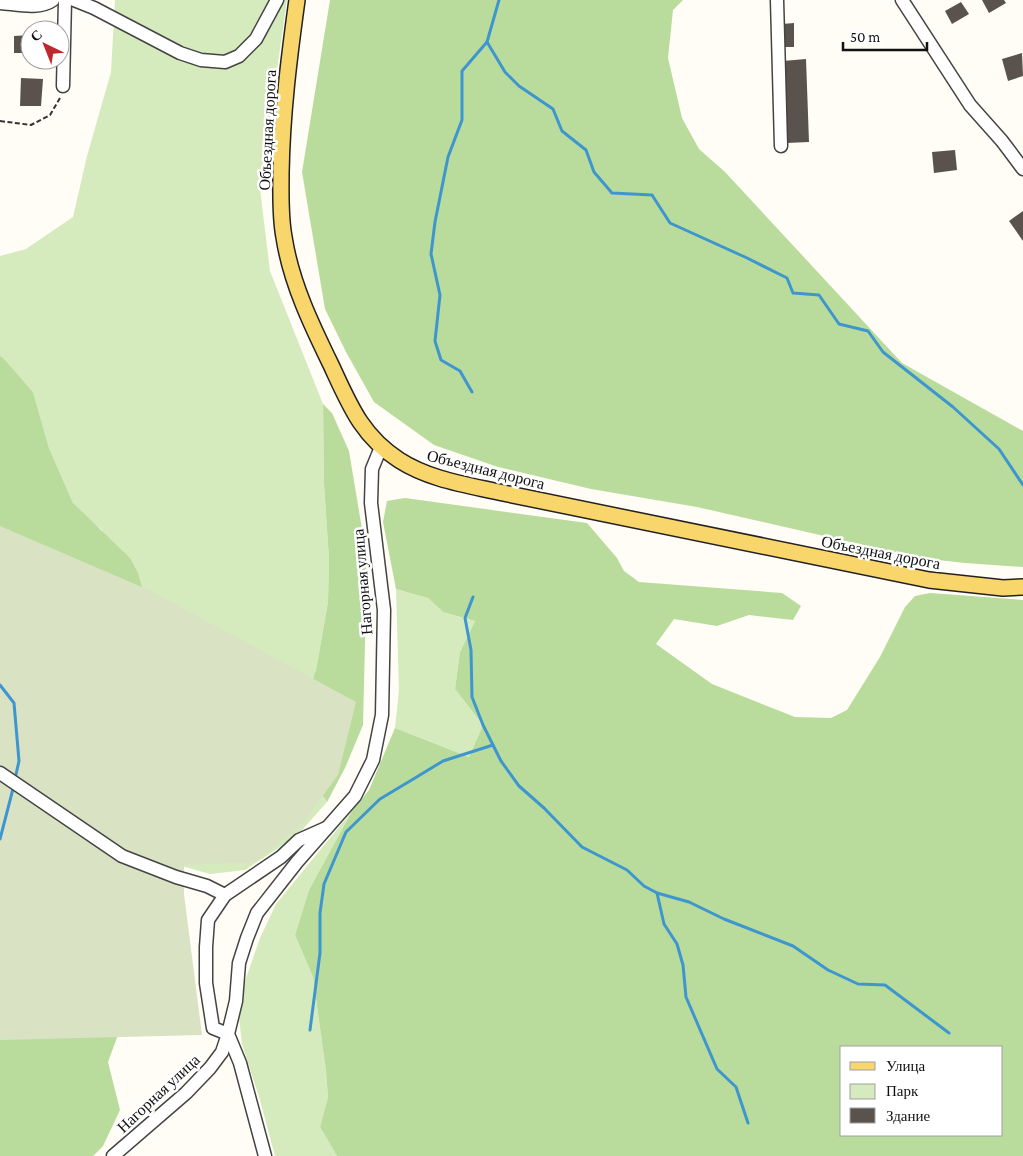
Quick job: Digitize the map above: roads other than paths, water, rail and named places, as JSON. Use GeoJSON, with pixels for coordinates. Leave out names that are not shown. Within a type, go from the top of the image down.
{"type":"FeatureCollection","features":[{"type":"Feature","properties":{"kind":"main road","name":"Объездная дорога"},"geometry":{"type":"LineString","coordinates":[[297,0],[281,138],[281,201],[284,237],[303,305],[360,423],[382,447],[400,461],[435,477],[503,493],[920,579],[1003,588],[1023,587]]}},
{"type":"Feature","properties":{"kind":"street"},"geometry":{"type":"LineString","coordinates":[[0,3],[39,5],[53,0]]}},
{"type":"Feature","properties":{"kind":"street"},"geometry":{"type":"LineString","coordinates":[[63,86],[64,0]]}},
{"type":"Feature","properties":{"kind":"street"},"geometry":{"type":"LineString","coordinates":[[74,0],[94,8],[180,53],[201,60],[225,62],[239,56],[256,39],[277,0]]}},
{"type":"Feature","properties":{"kind":"street"},"geometry":{"type":"LineString","coordinates":[[777,0],[781,146]]}},
{"type":"Feature","properties":{"kind":"street"},"geometry":{"type":"LineString","coordinates":[[902,0],[970,105],[1002,141],[1023,169]]}},
{"type":"Feature","properties":{"kind":"street","name":"Нагорная улица"},"geometry":{"type":"LineString","coordinates":[[113,1156],[186,1093],[210,1068],[222,1052],[236,1000],[239,963],[257,913],[297,862],[355,796],[373,760],[382,715],[384,610],[371,502],[372,468],[382,447]]}},
{"type":"Feature","properties":{"kind":"street"},"geometry":{"type":"LineString","coordinates":[[0,773],[122,856],[176,877],[207,886],[224,895]]}},
{"type":"Feature","properties":{"kind":"street"},"geometry":{"type":"LineString","coordinates":[[265,1156],[240,1063],[228,1034],[213,1028],[206,984],[208,920],[224,895],[281,857],[299,840],[330,826]]}},
{"type":"Feature","properties":{"kind":"waterway"},"geometry":{"type":"LineString","coordinates":[[472,392],[460,371],[441,360],[435,341],[440,295],[431,254],[435,222],[448,157],[462,120],[462,71],[487,42],[499,0]]}},
{"type":"Feature","properties":{"kind":"waterway"},"geometry":{"type":"LineString","coordinates":[[487,42],[505,72],[519,86],[553,109],[562,131],[586,150],[594,172],[612,193],[652,195],[670,223],[787,278],[793,293],[819,295],[839,324],[868,331],[883,352],[953,407],[999,449],[1023,485]]}},
{"type":"Feature","properties":{"kind":"waterway"},"geometry":{"type":"LineString","coordinates":[[473,597],[465,618],[471,650],[472,697],[483,725],[501,761],[519,786],[544,808],[582,847],[627,870],[644,886],[657,893],[689,902],[724,919],[793,946],[828,970],[858,984],[885,985],[949,1033]]}},
{"type":"Feature","properties":{"kind":"waterway"},"geometry":{"type":"LineString","coordinates":[[0,685],[14,703],[19,761],[15,779]]}},
{"type":"Feature","properties":{"kind":"waterway"},"geometry":{"type":"LineString","coordinates":[[310,1030],[320,953],[320,913],[324,884],[346,832],[380,799],[443,761],[493,745]]}},
{"type":"Feature","properties":{"kind":"waterway"},"geometry":{"type":"LineString","coordinates":[[0,839],[14,785]]}},
{"type":"Feature","properties":{"kind":"waterway"},"geometry":{"type":"LineString","coordinates":[[657,893],[664,924],[677,944],[683,965],[686,997],[717,1069],[736,1087],[748,1123]]}}]}
